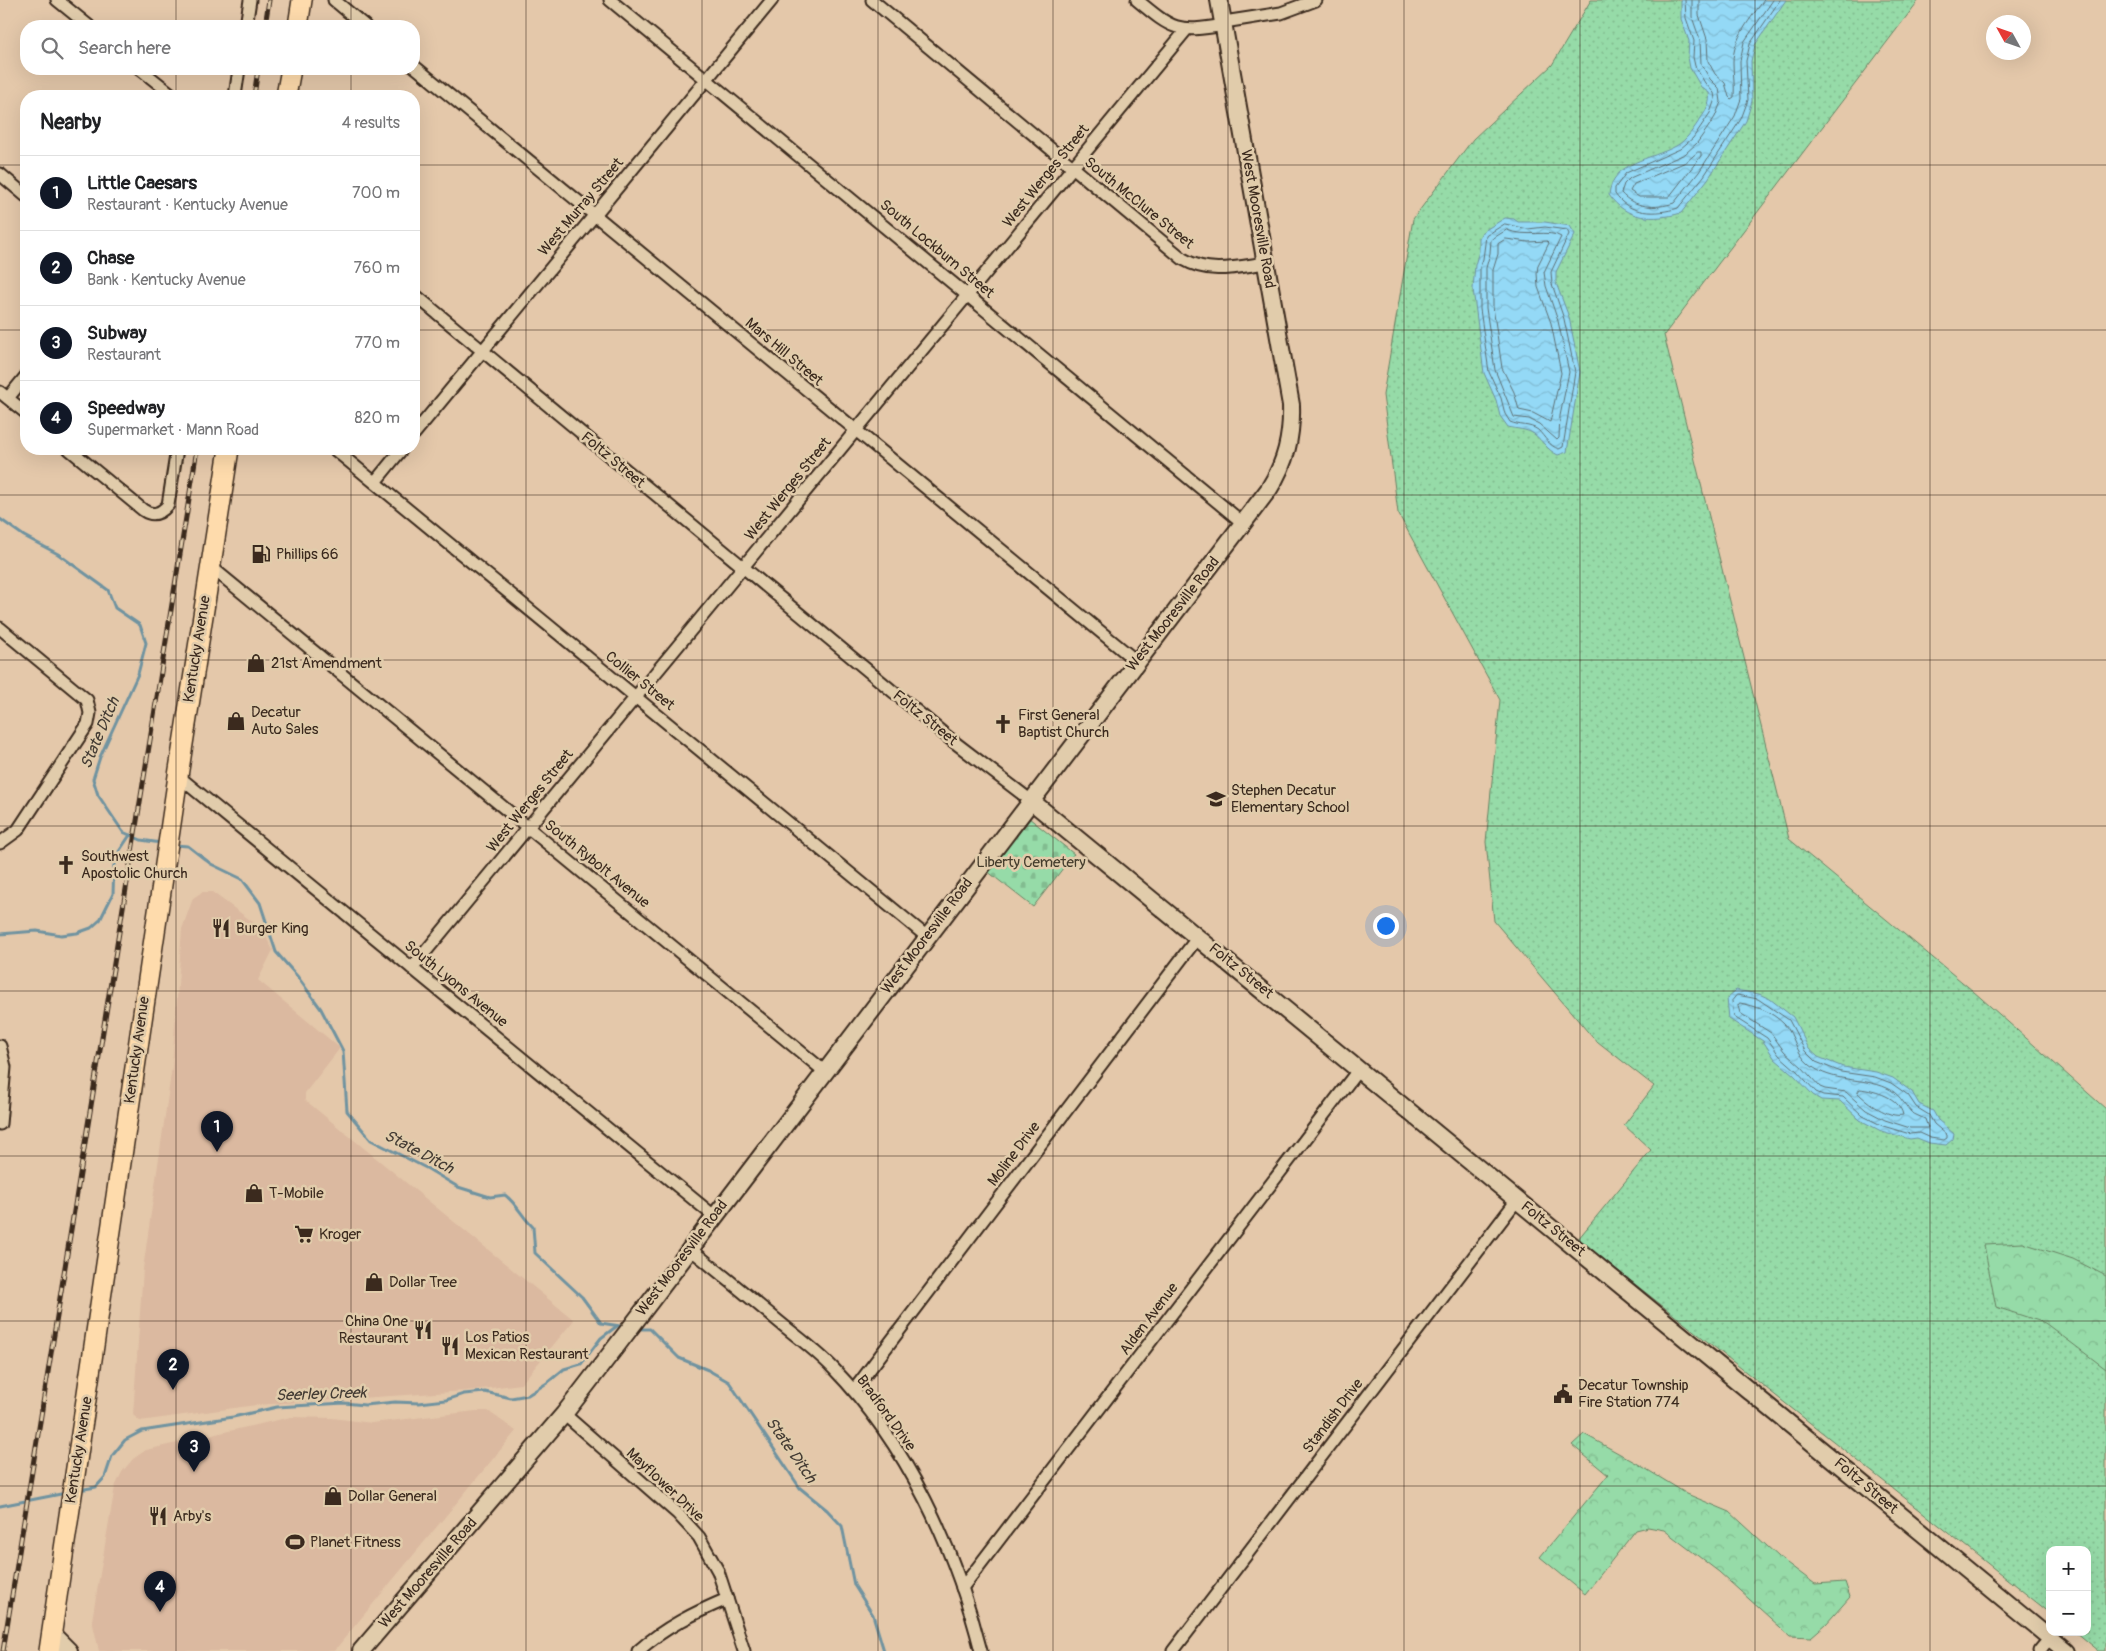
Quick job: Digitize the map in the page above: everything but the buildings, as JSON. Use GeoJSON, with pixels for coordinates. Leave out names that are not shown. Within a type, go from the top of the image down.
{"type":"FeatureCollection","features":[{"type":"Feature","properties":{"kind":"main road"},"geometry":{"type":"LineString","coordinates":[[299,20],[302,0]]}},
{"type":"Feature","properties":{"kind":"main road","name":"West Mooresville Road"},"geometry":{"type":"LineString","coordinates":[[361,1651],[564,1414],[926,936],[1243,523],[1269,488],[1282,466],[1292,429],[1291,405],[1219,0]]}},
{"type":"Feature","properties":{"kind":"main road"},"geometry":{"type":"LineString","coordinates":[[287,90],[290,75]]}},
{"type":"Feature","properties":{"kind":"main road","name":"Kentucky Avenue"},"geometry":{"type":"LineString","coordinates":[[50,1642],[164,865],[228,455]]}},
{"type":"Feature","properties":{"kind":"main road","name":"Foltz Street"},"geometry":{"type":"LineString","coordinates":[[1030,800],[2063,1650]]}},
{"type":"Feature","properties":{"kind":"main road"},"geometry":{"type":"LineString","coordinates":[[50,1642],[69,1651]]}},
{"type":"Feature","properties":{"kind":"street"},"geometry":{"type":"LineString","coordinates":[[56,0],[81,20]]}},
{"type":"Feature","properties":{"kind":"street"},"geometry":{"type":"LineString","coordinates":[[247,20],[250,0]]}},
{"type":"Feature","properties":{"kind":"street"},"geometry":{"type":"LineString","coordinates":[[334,0],[358,20]]}},
{"type":"Feature","properties":{"kind":"street","name":"South Lockburn Street"},"geometry":{"type":"LineString","coordinates":[[610,0],[1243,523]]}},
{"type":"Feature","properties":{"kind":"street","name":"West Murray Street"},"geometry":{"type":"LineString","coordinates":[[420,427],[772,0]]}},
{"type":"Feature","properties":{"kind":"street","name":"South McClure Street"},"geometry":{"type":"LineString","coordinates":[[872,0],[1185,261],[1216,270],[1266,263]]}},
{"type":"Feature","properties":{"kind":"street"},"geometry":{"type":"LineString","coordinates":[[1137,0],[1169,24],[1187,29],[1281,13],[1316,0]]}},
{"type":"Feature","properties":{"kind":"street","name":"West Werges Street"},"geometry":{"type":"LineString","coordinates":[[412,968],[1187,29]]}},
{"type":"Feature","properties":{"kind":"street","name":"Mars Hill Street"},"geometry":{"type":"LineString","coordinates":[[420,71],[1136,661]]}},
{"type":"Feature","properties":{"kind":"street"},"geometry":{"type":"LineString","coordinates":[[148,75],[166,90]]}},
{"type":"Feature","properties":{"kind":"street"},"geometry":{"type":"LineString","coordinates":[[236,90],[238,75]]}},
{"type":"Feature","properties":{"kind":"street"},"geometry":{"type":"LineString","coordinates":[[0,174],[20,191]]}},
{"type":"Feature","properties":{"kind":"street","name":"Foltz Street"},"geometry":{"type":"LineString","coordinates":[[420,299],[742,568],[949,738],[1030,800]]}},
{"type":"Feature","properties":{"kind":"street"},"geometry":{"type":"LineString","coordinates":[[20,381],[4,395],[20,408]]}},
{"type":"Feature","properties":{"kind":"street"},"geometry":{"type":"LineString","coordinates":[[76,455],[148,513],[158,513],[168,505],[176,455]]}},
{"type":"Feature","properties":{"kind":"street","name":"Collier Street"},"geometry":{"type":"LineString","coordinates":[[341,455],[926,936]]}},
{"type":"Feature","properties":{"kind":"street"},"geometry":{"type":"LineString","coordinates":[[375,482],[397,455]]}},
{"type":"Feature","properties":{"kind":"street","name":"South Rybolt Avenue"},"geometry":{"type":"LineString","coordinates":[[210,566],[824,1071]]}},
{"type":"Feature","properties":{"kind":"street"},"geometry":{"type":"LineString","coordinates":[[0,628],[87,700],[90,713],[88,724],[18,830],[0,843]]}},
{"type":"Feature","properties":{"kind":"street","name":"South Lyons Avenue"},"geometry":{"type":"LineString","coordinates":[[178,776],[714,1216]]}},
{"type":"Feature","properties":{"kind":"street","name":"Moline Drive"},"geometry":{"type":"LineString","coordinates":[[854,1390],[1198,937]]}},
{"type":"Feature","properties":{"kind":"street"},"geometry":{"type":"LineString","coordinates":[[0,1046],[5,1067],[0,1124]]}},
{"type":"Feature","properties":{"kind":"street","name":"Alden Avenue"},"geometry":{"type":"LineString","coordinates":[[962,1588],[1359,1069]]}},
{"type":"Feature","properties":{"kind":"street","name":"Standish Drive"},"geometry":{"type":"LineString","coordinates":[[1173,1651],[1518,1200]]}},
{"type":"Feature","properties":{"kind":"street","name":"Bradford Drive"},"geometry":{"type":"LineString","coordinates":[[690,1248],[815,1351],[854,1390],[891,1442],[923,1497],[941,1535],[962,1588],[981,1651]]}},
{"type":"Feature","properties":{"kind":"street","name":"Mayflower Drive"},"geometry":{"type":"LineString","coordinates":[[564,1414],[693,1529],[711,1556],[744,1651]]}},
{"type":"Feature","properties":{"kind":"street"},"geometry":{"type":"LineString","coordinates":[[638,1651],[660,1632],[683,1618],[727,1599]]}},
{"type":"Feature","properties":{"kind":"street"},"geometry":{"type":"LineString","coordinates":[[2039,1651],[2050,1638]]}},
{"type":"Feature","properties":{"kind":"shaded area"},"geometry":{"type":"Polygon","coordinates":[[[202,892],[212,892],[261,928],[273,950],[258,980],[340,1048],[305,1093],[305,1100],[574,1320],[521,1384],[466,1391],[256,1405],[140,1421],[133,1415],[143,1269],[172,1067],[182,929],[193,898],[202,892]]]}},
{"type":"Feature","properties":{"kind":"shaded area"},"geometry":{"type":"Polygon","coordinates":[[[488,1411],[516,1431],[334,1651],[99,1651],[92,1620],[115,1487],[122,1472],[133,1459],[146,1450],[291,1417],[332,1418],[372,1423],[488,1411]]]}},
{"type":"Feature","properties":{"kind":"green space"},"geometry":{"type":"Polygon","coordinates":[[[1591,0],[1919,0],[1664,335],[1789,839],[1973,991],[2106,1109],[2106,1651],[2098,1651],[2080,1636],[2091,1636],[2091,1546],[2046,1546],[2046,1610],[1578,1239],[1651,1150],[1624,1125],[1654,1086],[1593,1038],[1494,921],[1486,842],[1500,700],[1398,513],[1383,395],[1413,219],[1473,139],[1552,65],[1591,0]]]}},
{"type":"Feature","properties":{"kind":"green space","name":"Liberty Cemetery"},"geometry":{"type":"Polygon","coordinates":[[[1029,818],[1074,854],[1033,907],[987,871],[1029,818]]]}},
{"type":"Feature","properties":{"kind":"green space"},"geometry":{"type":"Polygon","coordinates":[[[2023,1243],[2073,1259],[2106,1276],[2106,1369],[2045,1323],[1996,1307],[1984,1245],[2023,1243]]]}},
{"type":"Feature","properties":{"kind":"green space"},"geometry":{"type":"Polygon","coordinates":[[[1584,1434],[1687,1494],[1730,1512],[1779,1557],[1815,1584],[1845,1582],[1850,1597],[1826,1624],[1811,1637],[1790,1636],[1719,1572],[1664,1530],[1648,1527],[1636,1530],[1585,1594],[1540,1557],[1608,1475],[1572,1445],[1584,1434]]]}},
{"type":"Feature","properties":{"kind":"water"},"geometry":{"type":"Polygon","coordinates":[[[1681,0],[1786,0],[1755,45],[1751,61],[1752,101],[1746,121],[1708,179],[1681,213],[1661,217],[1641,216],[1632,214],[1624,209],[1609,195],[1617,175],[1634,163],[1666,151],[1684,140],[1708,106],[1709,93],[1701,87],[1690,68],[1688,57],[1689,41],[1681,19],[1681,0]]]}},
{"type":"Feature","properties":{"kind":"water"},"geometry":{"type":"Polygon","coordinates":[[[1505,218],[1514,219],[1518,222],[1545,222],[1570,226],[1575,234],[1556,272],[1556,283],[1569,317],[1580,372],[1567,452],[1558,455],[1531,432],[1508,427],[1500,416],[1496,400],[1484,373],[1473,289],[1475,265],[1479,251],[1479,238],[1482,232],[1505,218]]]}},
{"type":"Feature","properties":{"kind":"water"},"geometry":{"type":"Polygon","coordinates":[[[1736,990],[1759,994],[1770,999],[1793,1017],[1809,1049],[1818,1057],[1843,1067],[1876,1072],[1893,1078],[1912,1092],[1919,1104],[1933,1111],[1938,1120],[1954,1134],[1953,1139],[1946,1145],[1929,1143],[1917,1138],[1910,1139],[1881,1131],[1860,1120],[1840,1101],[1821,1100],[1813,1095],[1775,1059],[1763,1041],[1729,1019],[1727,998],[1736,990]]]}},
{"type":"Feature","properties":{"kind":"waterway","name":"State Ditch"},"geometry":{"type":"LineString","coordinates":[[0,519],[24,536],[58,554],[108,590],[115,608],[140,625],[146,643],[138,674],[100,757],[93,779],[98,795],[123,832],[141,840],[161,843]]}},
{"type":"Feature","properties":{"kind":"waterway"},"geometry":{"type":"LineString","coordinates":[[0,934],[37,931],[61,935],[77,933],[91,928],[100,920],[113,894],[114,865],[118,853],[130,835]]}},
{"type":"Feature","properties":{"kind":"waterway","name":"State Ditch"},"geometry":{"type":"LineString","coordinates":[[175,845],[188,846],[211,864],[242,879],[260,903],[276,952],[297,976],[321,1009],[343,1051],[347,1111],[371,1140],[428,1169],[458,1187],[490,1197],[505,1195],[533,1227],[535,1253],[582,1297],[601,1323],[620,1326]]}},
{"type":"Feature","properties":{"kind":"waterway","name":"Seerley Creek"},"geometry":{"type":"LineString","coordinates":[[79,1490],[96,1487],[105,1477],[112,1456],[125,1440],[142,1431],[233,1417],[277,1407],[344,1403],[365,1405],[395,1402],[419,1403],[485,1392],[511,1398],[528,1395],[564,1369],[581,1364],[601,1338],[617,1326]]}},
{"type":"Feature","properties":{"kind":"waterway","name":"State Ditch"},"geometry":{"type":"LineString","coordinates":[[642,1329],[650,1329],[679,1358],[708,1370],[729,1382],[800,1488],[827,1510],[842,1526],[854,1585],[873,1615],[884,1651]]}},
{"type":"Feature","properties":{"kind":"waterway","name":"Seerley Creek"},"geometry":{"type":"LineString","coordinates":[[0,1506],[66,1493]]}},
{"type":"Feature","properties":{"kind":"railway"},"geometry":{"type":"LineString","coordinates":[[266,20],[269,0]]}},
{"type":"Feature","properties":{"kind":"railway"},"geometry":{"type":"LineString","coordinates":[[255,90],[257,75]]}},
{"type":"Feature","properties":{"kind":"railway"},"geometry":{"type":"LineString","coordinates":[[3,1651],[196,455]]}},
{"type":"Feature","properties":{"kind":"place","name":"Phillips 66"},"geometry":{"type":"Point","coordinates":[261,554]}},
{"type":"Feature","properties":{"kind":"place","name":"21st Amendment"},"geometry":{"type":"Point","coordinates":[256,663]}},
{"type":"Feature","properties":{"kind":"place","name":"Decatur Auto Sales"},"geometry":{"type":"Point","coordinates":[236,721]}},
{"type":"Feature","properties":{"kind":"place","name":"First General Baptist Church"},"geometry":{"type":"Point","coordinates":[1003,724]}},
{"type":"Feature","properties":{"kind":"place","name":"Stephen Decatur Elementary School"},"geometry":{"type":"Point","coordinates":[1216,799]}},
{"type":"Feature","properties":{"kind":"place","name":"Southwest Apostolic Church"},"geometry":{"type":"Point","coordinates":[66,865]}},
{"type":"Feature","properties":{"kind":"place","name":"Burger King"},"geometry":{"type":"Point","coordinates":[221,928]}},
{"type":"Feature","properties":{"kind":"place","name":"Little Caesars"},"geometry":{"type":"Point","coordinates":[217,1152]}},
{"type":"Feature","properties":{"kind":"place","name":"T-Mobile"},"geometry":{"type":"Point","coordinates":[254,1193]}},
{"type":"Feature","properties":{"kind":"place","name":"Kroger"},"geometry":{"type":"Point","coordinates":[304,1234]}},
{"type":"Feature","properties":{"kind":"place","name":"Dollar Tree"},"geometry":{"type":"Point","coordinates":[374,1282]}},
{"type":"Feature","properties":{"kind":"place","name":"China One Restaurant"},"geometry":{"type":"Point","coordinates":[423,1330]}},
{"type":"Feature","properties":{"kind":"place","name":"Los Patios Mexican Restaurant"},"geometry":{"type":"Point","coordinates":[450,1346]}},
{"type":"Feature","properties":{"kind":"place","name":"Chase"},"geometry":{"type":"Point","coordinates":[173,1390]}},
{"type":"Feature","properties":{"kind":"place","name":"Decatur Township Fire Station 774"},"geometry":{"type":"Point","coordinates":[1563,1394]}},
{"type":"Feature","properties":{"kind":"place","name":"Subway"},"geometry":{"type":"Point","coordinates":[194,1472]}},
{"type":"Feature","properties":{"kind":"place","name":"Dollar General"},"geometry":{"type":"Point","coordinates":[333,1496]}},
{"type":"Feature","properties":{"kind":"place","name":"Arby's"},"geometry":{"type":"Point","coordinates":[158,1516]}},
{"type":"Feature","properties":{"kind":"place","name":"Planet Fitness"},"geometry":{"type":"Point","coordinates":[295,1542]}},
{"type":"Feature","properties":{"kind":"place","name":"Speedway"},"geometry":{"type":"Point","coordinates":[160,1612]}}]}
